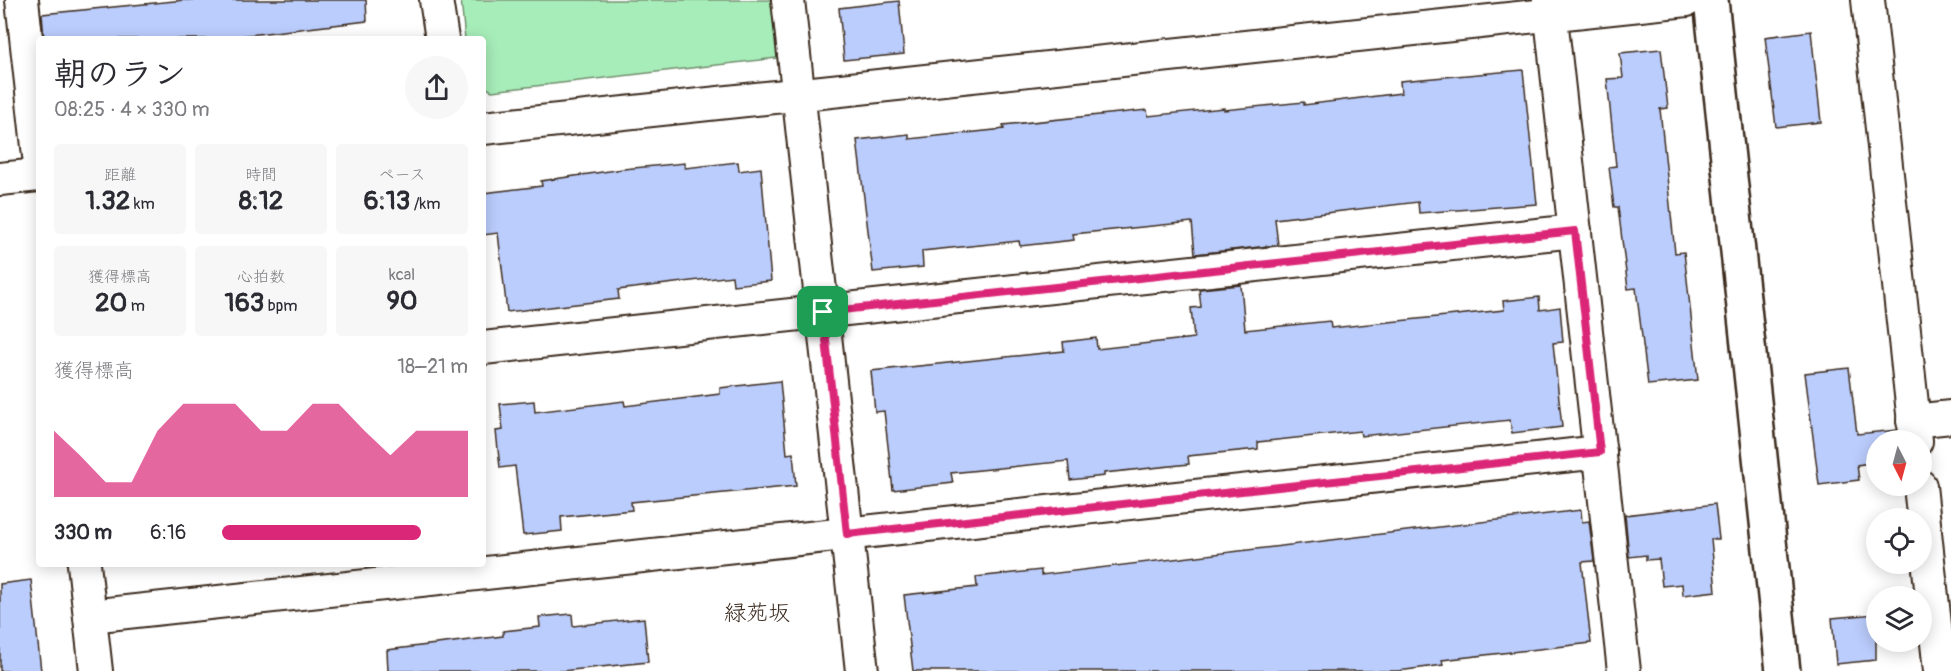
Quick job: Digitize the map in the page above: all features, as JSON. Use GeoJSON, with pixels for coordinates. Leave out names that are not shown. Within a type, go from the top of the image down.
{"type":"FeatureCollection","features":[{"type":"Feature","properties":{"kind":"street"},"geometry":{"type":"LineString","coordinates":[[22,0],[36,128]]}},
{"type":"Feature","properties":{"kind":"street"},"geometry":{"type":"LineString","coordinates":[[436,0],[442,36]]}},
{"type":"Feature","properties":{"kind":"street"},"geometry":{"type":"LineString","coordinates":[[788,0],[862,671]]}},
{"type":"Feature","properties":{"kind":"street"},"geometry":{"type":"LineString","coordinates":[[486,128],[799,95],[1550,7],[1687,0]]}},
{"type":"Feature","properties":{"kind":"street"},"geometry":{"type":"LineString","coordinates":[[1712,0],[1783,671]]}},
{"type":"Feature","properties":{"kind":"street"},"geometry":{"type":"LineString","coordinates":[[1868,0],[1915,430]]}},
{"type":"Feature","properties":{"kind":"street"},"geometry":{"type":"LineString","coordinates":[[1550,7],[1624,671],[1618,671]]}},
{"type":"Feature","properties":{"kind":"street"},"geometry":{"type":"LineString","coordinates":[[0,180],[36,175]]}},
{"type":"Feature","properties":{"kind":"street"},"geometry":{"type":"LineString","coordinates":[[486,348],[1575,231]]}},
{"type":"Feature","properties":{"kind":"street"},"geometry":{"type":"LineString","coordinates":[[1918,430],[1951,417]]}},
{"type":"Feature","properties":{"kind":"street"},"geometry":{"type":"LineString","coordinates":[[90,616],[1600,452]]}},
{"type":"Feature","properties":{"kind":"street"},"geometry":{"type":"LineString","coordinates":[[1921,496],[1943,652]]}},
{"type":"Feature","properties":{"kind":"street"},"geometry":{"type":"LineString","coordinates":[[84,567],[96,671]]}},
{"type":"Feature","properties":{"kind":"green space"},"geometry":{"type":"Polygon","coordinates":[[[461,0],[788,0],[794,56],[492,91],[486,88],[486,36],[465,36],[461,0]]]}},
{"type":"Feature","properties":{"kind":"building"},"geometry":{"type":"Polygon","coordinates":[[[185,0],[366,0],[367,21],[240,36],[44,36],[42,14],[185,0]]]}},
{"type":"Feature","properties":{"kind":"building"},"geometry":{"type":"Polygon","coordinates":[[[899,1],[904,54],[844,60],[839,8],[899,1]]]}},
{"type":"Feature","properties":{"kind":"building"},"geometry":{"type":"Polygon","coordinates":[[[1811,31],[1821,122],[1776,127],[1765,37],[1811,31]]]}},
{"type":"Feature","properties":{"kind":"building"},"geometry":{"type":"Polygon","coordinates":[[[1661,49],[1668,108],[1660,109],[1675,253],[1684,252],[1698,380],[1648,385],[1636,288],[1628,289],[1618,207],[1614,207],[1609,167],[1616,166],[1607,79],[1623,78],[1620,53],[1661,49]]]}},
{"type":"Feature","properties":{"kind":"building"},"geometry":{"type":"Polygon","coordinates":[[[1523,70],[1537,204],[1419,213],[1418,202],[1275,219],[1278,245],[1195,254],[1192,222],[1073,234],[1074,240],[1020,246],[1019,241],[922,251],[923,267],[873,272],[857,140],[909,134],[909,139],[1004,129],[1003,125],[1147,110],[1148,116],[1304,102],[1304,105],[1401,93],[1400,81],[1523,70]]]}},
{"type":"Feature","properties":{"kind":"building"},"geometry":{"type":"Polygon","coordinates":[[[738,162],[739,171],[761,168],[771,281],[733,285],[732,276],[618,290],[619,299],[507,312],[498,233],[486,235],[486,193],[542,186],[541,181],[623,169],[685,163],[685,168],[738,162]]]}},
{"type":"Feature","properties":{"kind":"building"},"geometry":{"type":"Polygon","coordinates":[[[1241,285],[1245,330],[1330,321],[1331,328],[1504,310],[1503,301],[1539,297],[1540,310],[1560,307],[1563,342],[1553,343],[1562,427],[1512,433],[1510,420],[1361,436],[1360,431],[1258,442],[1258,449],[1188,456],[1189,464],[1104,473],[1104,476],[1070,480],[1068,461],[951,473],[953,483],[893,490],[884,411],[875,412],[871,371],[1064,351],[1063,342],[1096,338],[1097,349],[1194,338],[1191,308],[1201,307],[1199,289],[1241,285]]]}},
{"type":"Feature","properties":{"kind":"building"},"geometry":{"type":"Polygon","coordinates":[[[1849,368],[1857,434],[1866,433],[1866,464],[1857,465],[1859,480],[1819,485],[1805,373],[1849,368]]]}},
{"type":"Feature","properties":{"kind":"building"},"geometry":{"type":"Polygon","coordinates":[[[780,381],[787,454],[793,453],[796,486],[631,502],[632,510],[561,517],[562,531],[523,535],[515,466],[500,468],[496,431],[503,430],[500,404],[534,401],[535,412],[624,401],[625,406],[720,394],[720,388],[780,381]]]}},
{"type":"Feature","properties":{"kind":"building"},"geometry":{"type":"Polygon","coordinates":[[[1715,504],[1719,539],[1711,539],[1716,591],[1683,595],[1682,584],[1662,586],[1659,559],[1646,560],[1646,555],[1629,557],[1625,515],[1715,504]]]}},
{"type":"Feature","properties":{"kind":"building"},"geometry":{"type":"Polygon","coordinates":[[[1581,510],[1582,522],[1589,521],[1594,561],[1582,562],[1591,643],[1442,660],[1443,665],[1398,671],[913,671],[904,595],[977,587],[976,577],[1041,570],[1041,575],[1581,510]]]}},
{"type":"Feature","properties":{"kind":"building"},"geometry":{"type":"Polygon","coordinates":[[[31,580],[41,671],[0,671],[0,584],[31,580]]]}},
{"type":"Feature","properties":{"kind":"building"},"geometry":{"type":"Polygon","coordinates":[[[572,614],[573,626],[644,618],[648,662],[562,671],[388,671],[387,650],[503,636],[503,631],[540,627],[539,617],[572,614]]]}},
{"type":"Feature","properties":{"kind":"building"},"geometry":{"type":"Polygon","coordinates":[[[1866,615],[1866,652],[1876,652],[1876,660],[1836,664],[1832,618],[1866,615]]]}},
{"type":"Feature","properties":{"kind":"district","name":"緑苑坂"},"geometry":{"type":"Point","coordinates":[757,613]}},
{"type":"Feature","properties":{"kind":"route"},"geometry":{"type":"LineString","coordinates":[[1575,231],[1600,452],[847,534],[823,312],[1575,231]]}}]}
